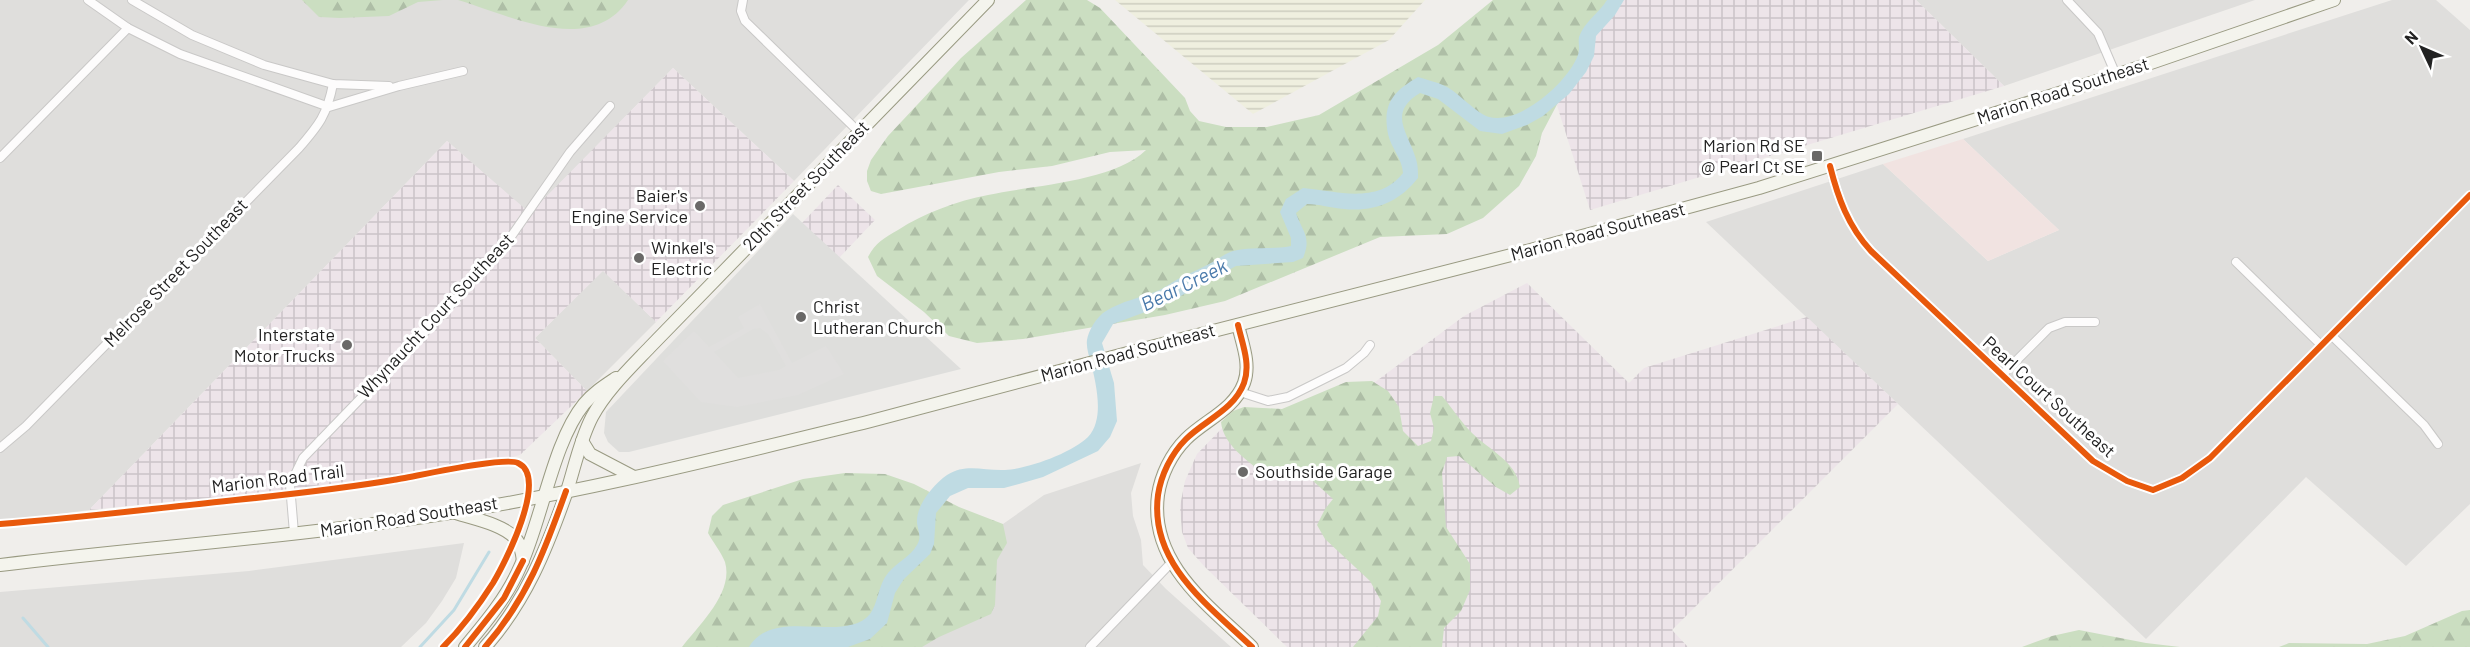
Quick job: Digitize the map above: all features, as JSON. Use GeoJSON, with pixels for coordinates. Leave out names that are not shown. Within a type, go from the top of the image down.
{"type":"FeatureCollection","features":[{"type":"Feature","properties":{"kind":"main road","name":"20th Street Southeast"},"geometry":{"type":"LineString","coordinates":[[485,647],[511,615],[529,586],[545,550],[582,441],[598,407],[625,373],[988,0]]}},
{"type":"Feature","properties":{"kind":"main road","name":"Marion Road Southeast"},"geometry":{"type":"LineString","coordinates":[[0,565],[294,533],[454,512],[634,477],[871,421],[1645,219],[1830,166],[2116,75],[2334,0]]}},
{"type":"Feature","properties":{"kind":"main road"},"geometry":{"type":"LineString","coordinates":[[1238,325],[1246,365],[1246,375],[1240,392],[1224,409],[1185,440],[1166,469],[1159,492],[1157,516],[1161,541],[1172,563],[1195,592],[1252,647]]}},
{"type":"Feature","properties":{"kind":"main road","name":"20th Street Southeast"},"geometry":{"type":"LineString","coordinates":[[465,647],[504,598],[523,561],[576,415],[597,391],[625,373]]}},
{"type":"Feature","properties":{"kind":"main road"},"geometry":{"type":"LineString","coordinates":[[582,441],[590,453],[634,477]]}},
{"type":"Feature","properties":{"kind":"main road"},"geometry":{"type":"LineString","coordinates":[[454,512],[492,525],[514,536],[519,544],[523,561]]}},
{"type":"Feature","properties":{"kind":"street"},"geometry":{"type":"LineString","coordinates":[[88,0],[128,28],[180,54],[328,107],[399,86],[463,72]]}},
{"type":"Feature","properties":{"kind":"street"},"geometry":{"type":"LineString","coordinates":[[132,0],[203,39],[264,65],[333,84],[399,86]]}},
{"type":"Feature","properties":{"kind":"street"},"geometry":{"type":"LineString","coordinates":[[743,0],[741,11],[745,21],[859,132]]}},
{"type":"Feature","properties":{"kind":"street"},"geometry":{"type":"LineString","coordinates":[[2067,0],[2098,33],[2116,75]]}},
{"type":"Feature","properties":{"kind":"street"},"geometry":{"type":"LineString","coordinates":[[0,158],[128,28]]}},
{"type":"Feature","properties":{"kind":"street","name":"Melrose Street Southeast"},"geometry":{"type":"LineString","coordinates":[[0,448],[26,426],[298,148],[317,127],[328,107],[333,84]]}},
{"type":"Feature","properties":{"kind":"street","name":"Whynaucht Court Southeast"},"geometry":{"type":"LineString","coordinates":[[294,533],[290,485],[303,458],[447,309],[508,241],[570,152],[610,106]]}},
{"type":"Feature","properties":{"kind":"street","name":"Pearl Court Southeast"},"geometry":{"type":"LineString","coordinates":[[1830,166],[1842,208],[1863,243],[2093,461],[2120,477],[2153,490],[2182,478],[2202,465],[2470,195]]}},
{"type":"Feature","properties":{"kind":"street"},"geometry":{"type":"LineString","coordinates":[[2236,262],[2321,345]]}},
{"type":"Feature","properties":{"kind":"street"},"geometry":{"type":"LineString","coordinates":[[2002,375],[2049,328],[2065,322],[2095,322]]}},
{"type":"Feature","properties":{"kind":"street"},"geometry":{"type":"LineString","coordinates":[[2331,335],[2424,425],[2438,444]]}},
{"type":"Feature","properties":{"kind":"street"},"geometry":{"type":"LineString","coordinates":[[1240,392],[1268,401],[1288,397],[1346,368],[1364,354],[1370,345]]}},
{"type":"Feature","properties":{"kind":"street"},"geometry":{"type":"LineString","coordinates":[[1090,647],[1172,563]]}},
{"type":"Feature","properties":{"kind":"shaded area"},"geometry":{"type":"Polygon","coordinates":[[[0,0],[969,0],[794,181],[673,68],[530,214],[447,141],[89,510],[0,522],[0,0]]]}},
{"type":"Feature","properties":{"kind":"shaded area"},"geometry":{"type":"Polygon","coordinates":[[[1612,0],[1916,0],[2004,86],[1590,210],[1554,96],[1612,0]]]}},
{"type":"Feature","properties":{"kind":"shaded area"},"geometry":{"type":"Polygon","coordinates":[[[1916,0],[2255,0],[2004,86],[1916,0]]]}},
{"type":"Feature","properties":{"kind":"shaded area"},"geometry":{"type":"Polygon","coordinates":[[[2392,0],[2436,0],[2470,30],[2470,504],[2406,566],[2306,477],[2146,639],[1706,222],[1883,164],[1988,261],[2059,230],[1963,139],[2392,0]]]}},
{"type":"Feature","properties":{"kind":"shaded area"},"geometry":{"type":"Polygon","coordinates":[[[673,68],[794,181],[656,322],[603,271],[535,338],[587,391],[520,455],[495,462],[330,486],[89,510],[447,141],[530,213],[673,68]]]}},
{"type":"Feature","properties":{"kind":"shaded area"},"geometry":{"type":"Polygon","coordinates":[[[1963,139],[2059,230],[1988,261],[1883,164],[1963,139]]]}},
{"type":"Feature","properties":{"kind":"shaded area"},"geometry":{"type":"Polygon","coordinates":[[[838,185],[875,220],[839,258],[802,223],[838,185]]]}},
{"type":"Feature","properties":{"kind":"shaded area","name":"Christ Lutheran Church"},"geometry":{"type":"Polygon","coordinates":[[[793,214],[961,369],[629,452],[619,452],[608,442],[604,433],[606,412],[793,214]]]}},
{"type":"Feature","properties":{"kind":"shaded area"},"geometry":{"type":"Polygon","coordinates":[[[603,270],[656,322],[587,391],[535,338],[603,270]]]}},
{"type":"Feature","properties":{"kind":"shaded area"},"geometry":{"type":"Polygon","coordinates":[[[1527,283],[1629,383],[1644,368],[1807,317],[1898,404],[1672,630],[1688,647],[1434,647],[1363,391],[1464,316],[1527,283]]]}},
{"type":"Feature","properties":{"kind":"shaded area"},"geometry":{"type":"Polygon","coordinates":[[[760,304],[792,363],[826,346],[844,374],[798,395],[737,407],[701,402],[663,361],[694,331],[709,347],[744,328],[738,317],[760,304]],[[760,328],[753,329],[714,352],[738,378],[779,370],[786,366],[768,334],[760,328]]]}},
{"type":"Feature","properties":{"kind":"shaded area"},"geometry":{"type":"Polygon","coordinates":[[[1229,421],[1335,486],[1400,647],[1287,647],[1188,548],[1182,532],[1180,506],[1185,481],[1197,454],[1229,421]]]}},
{"type":"Feature","properties":{"kind":"shaded area"},"geometry":{"type":"Polygon","coordinates":[[[1141,463],[1131,493],[1133,516],[1141,540],[1143,565],[1166,589],[1231,647],[876,647],[1003,524],[1044,495],[1141,463]]]}},
{"type":"Feature","properties":{"kind":"shaded area"},"geometry":{"type":"Polygon","coordinates":[[[464,543],[456,578],[426,623],[401,647],[0,647],[0,592],[249,571],[464,543]]]}},
{"type":"Feature","properties":{"kind":"green space"},"geometry":{"type":"Polygon","coordinates":[[[302,0],[443,0],[418,2],[389,16],[340,18],[319,17],[302,0]]]}},
{"type":"Feature","properties":{"kind":"green space"},"geometry":{"type":"Polygon","coordinates":[[[458,0],[628,0],[612,17],[593,26],[571,29],[524,22],[458,0]]]}},
{"type":"Feature","properties":{"kind":"green space"},"geometry":{"type":"Polygon","coordinates":[[[1026,0],[1087,0],[1100,8],[1185,98],[1190,111],[1199,121],[1226,127],[1267,127],[1319,115],[1438,45],[1493,0],[1612,0],[1542,133],[1536,156],[1519,186],[1483,218],[1447,234],[1380,237],[1225,301],[1165,315],[1023,339],[977,343],[949,336],[924,312],[877,276],[868,257],[877,244],[908,224],[941,208],[988,195],[1093,176],[1132,161],[1146,150],[1110,152],[1052,166],[999,172],[881,194],[871,191],[867,181],[867,171],[871,160],[888,136],[961,58],[1026,0]]]}},
{"type":"Feature","properties":{"kind":"green space"},"geometry":{"type":"Polygon","coordinates":[[[1115,0],[1425,0],[1389,40],[1253,114],[1115,0]]]}},
{"type":"Feature","properties":{"kind":"green space"},"geometry":{"type":"Polygon","coordinates":[[[1372,381],[1388,391],[1399,407],[1403,431],[1418,446],[1431,441],[1434,428],[1430,413],[1434,396],[1442,396],[1472,433],[1508,463],[1520,487],[1510,495],[1496,487],[1459,456],[1447,457],[1442,473],[1446,527],[1470,564],[1470,590],[1461,611],[1444,628],[1442,647],[1353,647],[1378,616],[1381,601],[1370,581],[1325,539],[1317,525],[1333,499],[1302,471],[1290,466],[1283,469],[1272,480],[1240,455],[1227,440],[1223,431],[1221,422],[1233,411],[1244,407],[1282,409],[1346,382],[1372,381]]]}},
{"type":"Feature","properties":{"kind":"green space"},"geometry":{"type":"Polygon","coordinates":[[[845,473],[885,474],[914,484],[959,507],[1003,524],[1007,543],[997,560],[995,605],[991,614],[922,647],[682,647],[713,608],[724,585],[725,562],[708,533],[712,516],[723,505],[803,479],[845,473]]]}},
{"type":"Feature","properties":{"kind":"green space"},"geometry":{"type":"Polygon","coordinates":[[[2470,610],[2470,647],[2279,647],[2289,643],[2367,644],[2405,636],[2462,611],[2470,610]]]}},
{"type":"Feature","properties":{"kind":"green space"},"geometry":{"type":"Polygon","coordinates":[[[2079,630],[2180,647],[2022,647],[2052,636],[2079,630]]]}},
{"type":"Feature","properties":{"kind":"water","name":"Bear Creek"},"geometry":{"type":"Polygon","coordinates":[[[1607,0],[1624,0],[1615,15],[1596,36],[1594,56],[1586,72],[1569,94],[1543,116],[1527,125],[1502,134],[1480,131],[1438,99],[1420,93],[1410,100],[1402,116],[1405,132],[1417,161],[1418,176],[1403,193],[1386,204],[1366,209],[1355,210],[1307,204],[1296,213],[1307,245],[1303,258],[1293,262],[1236,266],[1164,305],[1113,324],[1102,343],[1114,383],[1117,421],[1110,437],[1098,451],[1043,477],[1004,488],[968,488],[950,496],[936,513],[934,544],[930,554],[904,579],[895,593],[887,623],[870,639],[848,647],[749,647],[760,635],[775,628],[844,626],[858,623],[870,614],[885,578],[911,553],[918,542],[917,516],[922,503],[936,484],[947,475],[968,468],[1005,470],[1025,467],[1061,454],[1088,437],[1096,421],[1098,401],[1087,340],[1093,324],[1103,313],[1118,305],[1160,290],[1233,251],[1291,246],[1291,238],[1280,212],[1286,199],[1303,188],[1356,194],[1369,193],[1393,183],[1403,173],[1388,134],[1387,114],[1392,99],[1402,87],[1418,77],[1445,86],[1489,117],[1501,118],[1515,114],[1528,108],[1554,89],[1573,66],[1578,55],[1581,32],[1607,0]]]}},
{"type":"Feature","properties":{"kind":"waterway"},"geometry":{"type":"LineString","coordinates":[[420,647],[454,610],[489,552]]}},
{"type":"Feature","properties":{"kind":"waterway"},"geometry":{"type":"LineString","coordinates":[[23,618],[48,647]]}},
{"type":"Feature","properties":{"kind":"cycle path"},"geometry":{"type":"LineString","coordinates":[[1830,166],[1845,211],[1856,232],[1871,251],[2093,461],[2127,481],[2153,490],[2182,478],[2210,458],[2470,195]]}},
{"type":"Feature","properties":{"kind":"cycle path"},"geometry":{"type":"LineString","coordinates":[[1238,325],[1247,368],[1244,383],[1226,408],[1186,439],[1171,458],[1159,487],[1158,519],[1163,542],[1172,562],[1185,581],[1252,647]]}},
{"type":"Feature","properties":{"kind":"cycle path","name":"Marion Road Trail"},"geometry":{"type":"LineString","coordinates":[[0,524],[296,494],[495,462],[518,463],[526,471],[529,485],[522,521],[499,573],[488,591],[443,647]]}},
{"type":"Feature","properties":{"kind":"cycle path"},"geometry":{"type":"LineString","coordinates":[[485,647],[500,629],[524,592],[542,554],[566,491]]}},
{"type":"Feature","properties":{"kind":"cycle path"},"geometry":{"type":"LineString","coordinates":[[465,647],[504,598],[523,561]]}},
{"type":"Feature","properties":{"kind":"place","name":"Marion Rd SE @ Pearl Ct SE"},"geometry":{"type":"Point","coordinates":[1817,156]}},
{"type":"Feature","properties":{"kind":"place","name":"Baier's Engine Service"},"geometry":{"type":"Point","coordinates":[700,206]}},
{"type":"Feature","properties":{"kind":"place","name":"Winkel's Electric"},"geometry":{"type":"Point","coordinates":[639,258]}},
{"type":"Feature","properties":{"kind":"place","name":"Christ Lutheran Church"},"geometry":{"type":"Point","coordinates":[801,317]}},
{"type":"Feature","properties":{"kind":"place","name":"Interstate Motor Trucks"},"geometry":{"type":"Point","coordinates":[347,345]}},
{"type":"Feature","properties":{"kind":"place","name":"Southside Garage"},"geometry":{"type":"Point","coordinates":[1243,472]}}]}
